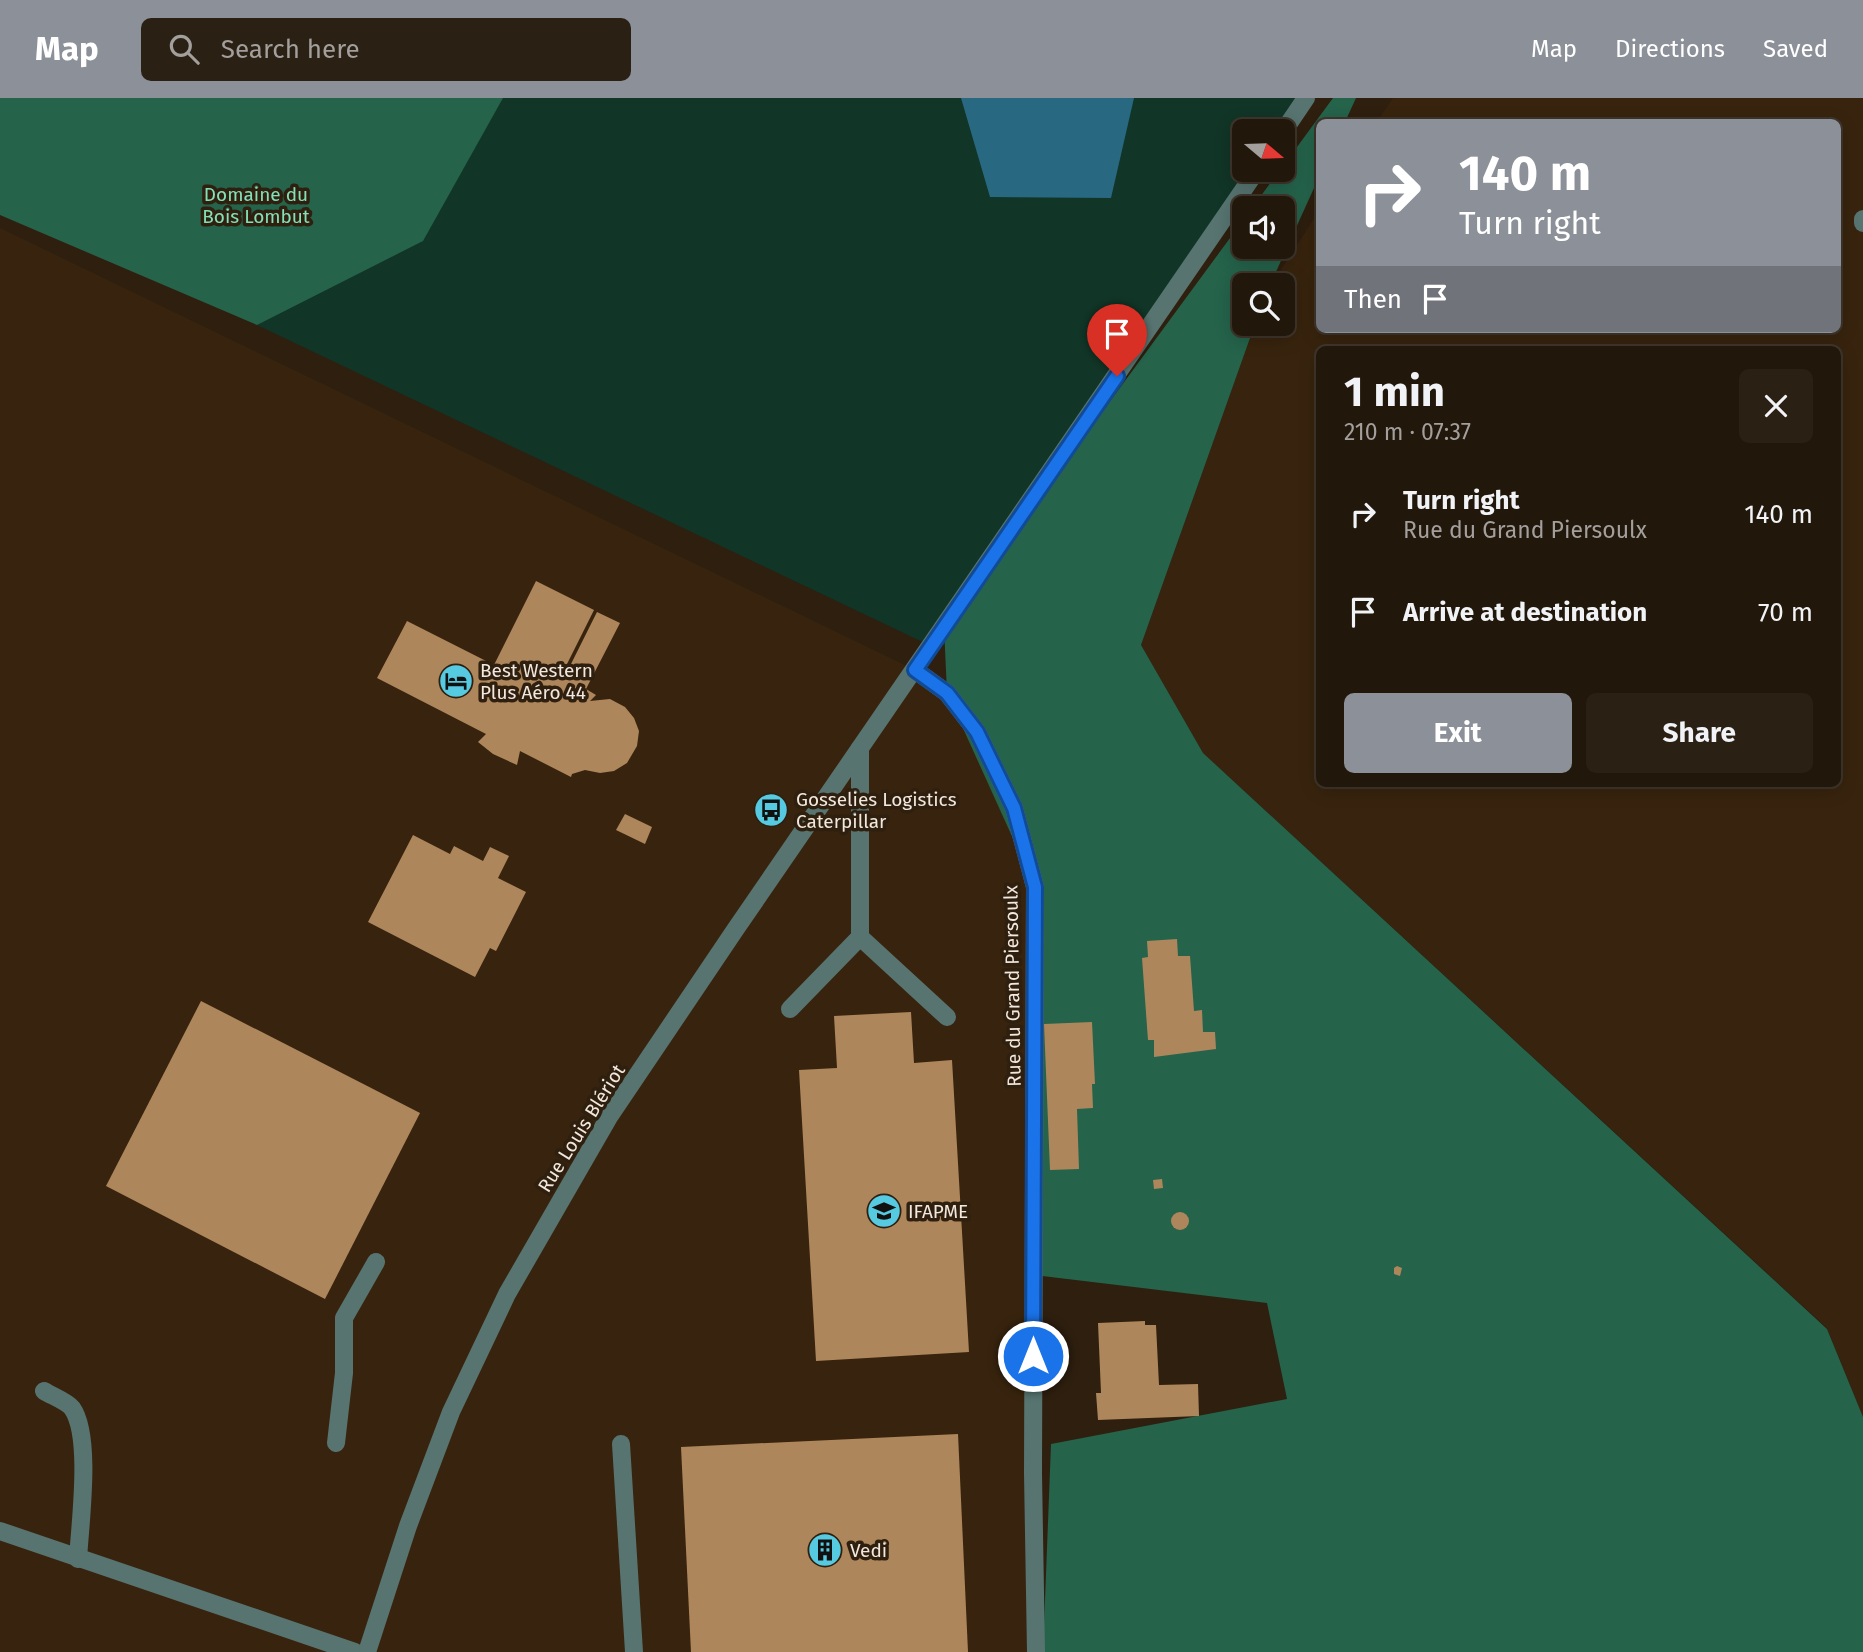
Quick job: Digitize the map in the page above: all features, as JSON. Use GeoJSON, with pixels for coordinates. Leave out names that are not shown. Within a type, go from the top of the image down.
{"type":"FeatureCollection","features":[{"type":"Feature","properties":{"kind":"street"},"geometry":{"type":"LineString","coordinates":[[1292,119],[1306,98]]}},
{"type":"Feature","properties":{"kind":"street"},"geometry":{"type":"LineString","coordinates":[[915,670],[1249,182]]}},
{"type":"Feature","properties":{"kind":"street","name":"Rue Louis Blériot"},"geometry":{"type":"LineString","coordinates":[[368,1652],[408,1526],[451,1412],[507,1294],[609,1117],[915,670]]}},
{"type":"Feature","properties":{"kind":"street","name":"Rue du Grand Piersoulx"},"geometry":{"type":"LineString","coordinates":[[915,670],[947,693],[977,732],[1014,808],[1035,887],[1033,1473],[1036,1652]]}},
{"type":"Feature","properties":{"kind":"street"},"geometry":{"type":"LineString","coordinates":[[790,1009],[860,937],[860,748]]}},
{"type":"Feature","properties":{"kind":"street"},"geometry":{"type":"LineString","coordinates":[[860,937],[947,1017]]}},
{"type":"Feature","properties":{"kind":"street"},"geometry":{"type":"LineString","coordinates":[[336,1443],[344,1373],[344,1318],[376,1262]]}},
{"type":"Feature","properties":{"kind":"street"},"geometry":{"type":"LineString","coordinates":[[44,1391],[71,1406],[80,1428],[83,1454],[78,1559]]}},
{"type":"Feature","properties":{"kind":"street"},"geometry":{"type":"LineString","coordinates":[[621,1444],[634,1652]]}},
{"type":"Feature","properties":{"kind":"street"},"geometry":{"type":"LineString","coordinates":[[0,1531],[355,1652]]}},
{"type":"Feature","properties":{"kind":"shaded area"},"geometry":{"type":"Polygon","coordinates":[[[1393,98],[1863,98],[1863,1417],[1827,1328],[1203,753],[1141,645],[1251,336],[1295,336],[1295,273],[1279,273],[1288,259],[1295,259],[1295,248],[1316,216],[1316,333],[1841,333],[1841,119],[1379,119],[1393,98]]]}},
{"type":"Feature","properties":{"kind":"shaded area"},"geometry":{"type":"Polygon","coordinates":[[[0,228],[915,670],[977,732],[1035,887],[1036,1652],[0,1652],[0,228]]]}},
{"type":"Feature","properties":{"kind":"green space"},"geometry":{"type":"Polygon","coordinates":[[[0,98],[1305,98],[1291,119],[1232,119],[1232,182],[1248,182],[1238,196],[1232,196],[1232,205],[931,646],[257,325],[0,98]]]}},
{"type":"Feature","properties":{"kind":"green space","name":"Domaine du Bois Lombut"},"geometry":{"type":"Polygon","coordinates":[[[0,98],[503,98],[423,241],[257,325],[0,215],[0,98]]]}},
{"type":"Feature","properties":{"kind":"green space"},"geometry":{"type":"Polygon","coordinates":[[[1333,98],[1356,98],[1346,119],[1318,119],[1333,98]]]}},
{"type":"Feature","properties":{"kind":"green space"},"geometry":{"type":"Polygon","coordinates":[[[1316,121],[1316,184],[1295,230],[1295,196],[1261,196],[1271,182],[1295,182],[1295,150],[1316,121]]]}},
{"type":"Feature","properties":{"kind":"green space"},"geometry":{"type":"Polygon","coordinates":[[[1232,235],[1232,259],[1282,259],[1275,273],[1232,273],[1232,336],[1251,336],[1141,645],[1203,753],[1827,1329],[1863,1417],[1863,1652],[1043,1652],[1051,1444],[1287,1399],[1267,1303],[1034,1275],[1035,887],[947,693],[944,627],[1232,235]]]}},
{"type":"Feature","properties":{"kind":"water"},"geometry":{"type":"Polygon","coordinates":[[[961,98],[1134,98],[1111,198],[990,197],[961,98]]]}},
{"type":"Feature","properties":{"kind":"building","name":"Best Western Plus Aéro 44"},"geometry":{"type":"Polygon","coordinates":[[[536,581],[594,610],[561,676],[565,676],[597,612],[620,623],[586,689],[596,695],[590,701],[610,699],[625,707],[634,718],[639,731],[637,746],[627,763],[614,771],[600,773],[585,770],[572,774],[571,777],[520,751],[517,765],[493,754],[478,742],[486,734],[377,678],[407,621],[494,665],[536,581]]]}},
{"type":"Feature","properties":{"kind":"building"},"geometry":{"type":"Polygon","coordinates":[[[625,814],[652,827],[645,844],[616,830],[625,814]]]}},
{"type":"Feature","properties":{"kind":"building"},"geometry":{"type":"Polygon","coordinates":[[[413,835],[450,854],[454,846],[483,861],[490,847],[509,856],[498,878],[526,892],[496,951],[490,948],[475,977],[368,922],[413,835]]]}},
{"type":"Feature","properties":{"kind":"building"},"geometry":{"type":"Polygon","coordinates":[[[1177,939],[1178,956],[1190,956],[1194,1011],[1202,1010],[1203,1032],[1215,1032],[1216,1049],[1154,1057],[1154,1040],[1148,1040],[1142,958],[1148,957],[1147,941],[1177,939]]]}},
{"type":"Feature","properties":{"kind":"building"},"geometry":{"type":"Polygon","coordinates":[[[201,1001],[420,1113],[325,1299],[106,1186],[201,1001]]]}},
{"type":"Feature","properties":{"kind":"building","name":"IFAPME"},"geometry":{"type":"Polygon","coordinates":[[[911,1012],[914,1063],[952,1060],[969,1352],[816,1361],[799,1070],[837,1068],[834,1016],[911,1012]]]}},
{"type":"Feature","properties":{"kind":"building"},"geometry":{"type":"Polygon","coordinates":[[[1092,1022],[1095,1084],[1092,1084],[1093,1108],[1077,1109],[1079,1169],[1050,1170],[1044,1024],[1092,1022]]]}},
{"type":"Feature","properties":{"kind":"building"},"geometry":{"type":"Polygon","coordinates":[[[1162,1179],[1163,1188],[1154,1189],[1153,1180],[1162,1179]]]}},
{"type":"Feature","properties":{"kind":"building"},"geometry":{"type":"Polygon","coordinates":[[[1180,1212],[1186,1215],[1189,1221],[1186,1227],[1180,1230],[1174,1227],[1171,1221],[1174,1215],[1180,1212]]]}},
{"type":"Feature","properties":{"kind":"building"},"geometry":{"type":"Polygon","coordinates":[[[1394,1268],[1402,1268],[1400,1276],[1394,1274],[1394,1268]]]}},
{"type":"Feature","properties":{"kind":"building"},"geometry":{"type":"Polygon","coordinates":[[[1145,1321],[1145,1325],[1156,1325],[1159,1385],[1198,1384],[1199,1416],[1098,1420],[1096,1393],[1101,1393],[1098,1323],[1145,1321]]]}},
{"type":"Feature","properties":{"kind":"building","name":"Vedi"},"geometry":{"type":"Polygon","coordinates":[[[958,1434],[968,1652],[691,1652],[681,1447],[958,1434]]]}},
{"type":"Feature","properties":{"kind":"place","name":"Best Western Plus Aéro 44"},"geometry":{"type":"Point","coordinates":[456,681]}},
{"type":"Feature","properties":{"kind":"place","name":"Gosselies Logistics Caterpillar"},"geometry":{"type":"Point","coordinates":[771,810]}},
{"type":"Feature","properties":{"kind":"place","name":"IFAPME"},"geometry":{"type":"Point","coordinates":[884,1211]}},
{"type":"Feature","properties":{"kind":"place","name":"Vedi"},"geometry":{"type":"Point","coordinates":[825,1550]}},
{"type":"Feature","properties":{"kind":"route"},"geometry":{"type":"LineString","coordinates":[[1033,1356],[1035,887],[1014,808],[977,732],[947,693],[915,670],[1117,376]]}}]}
